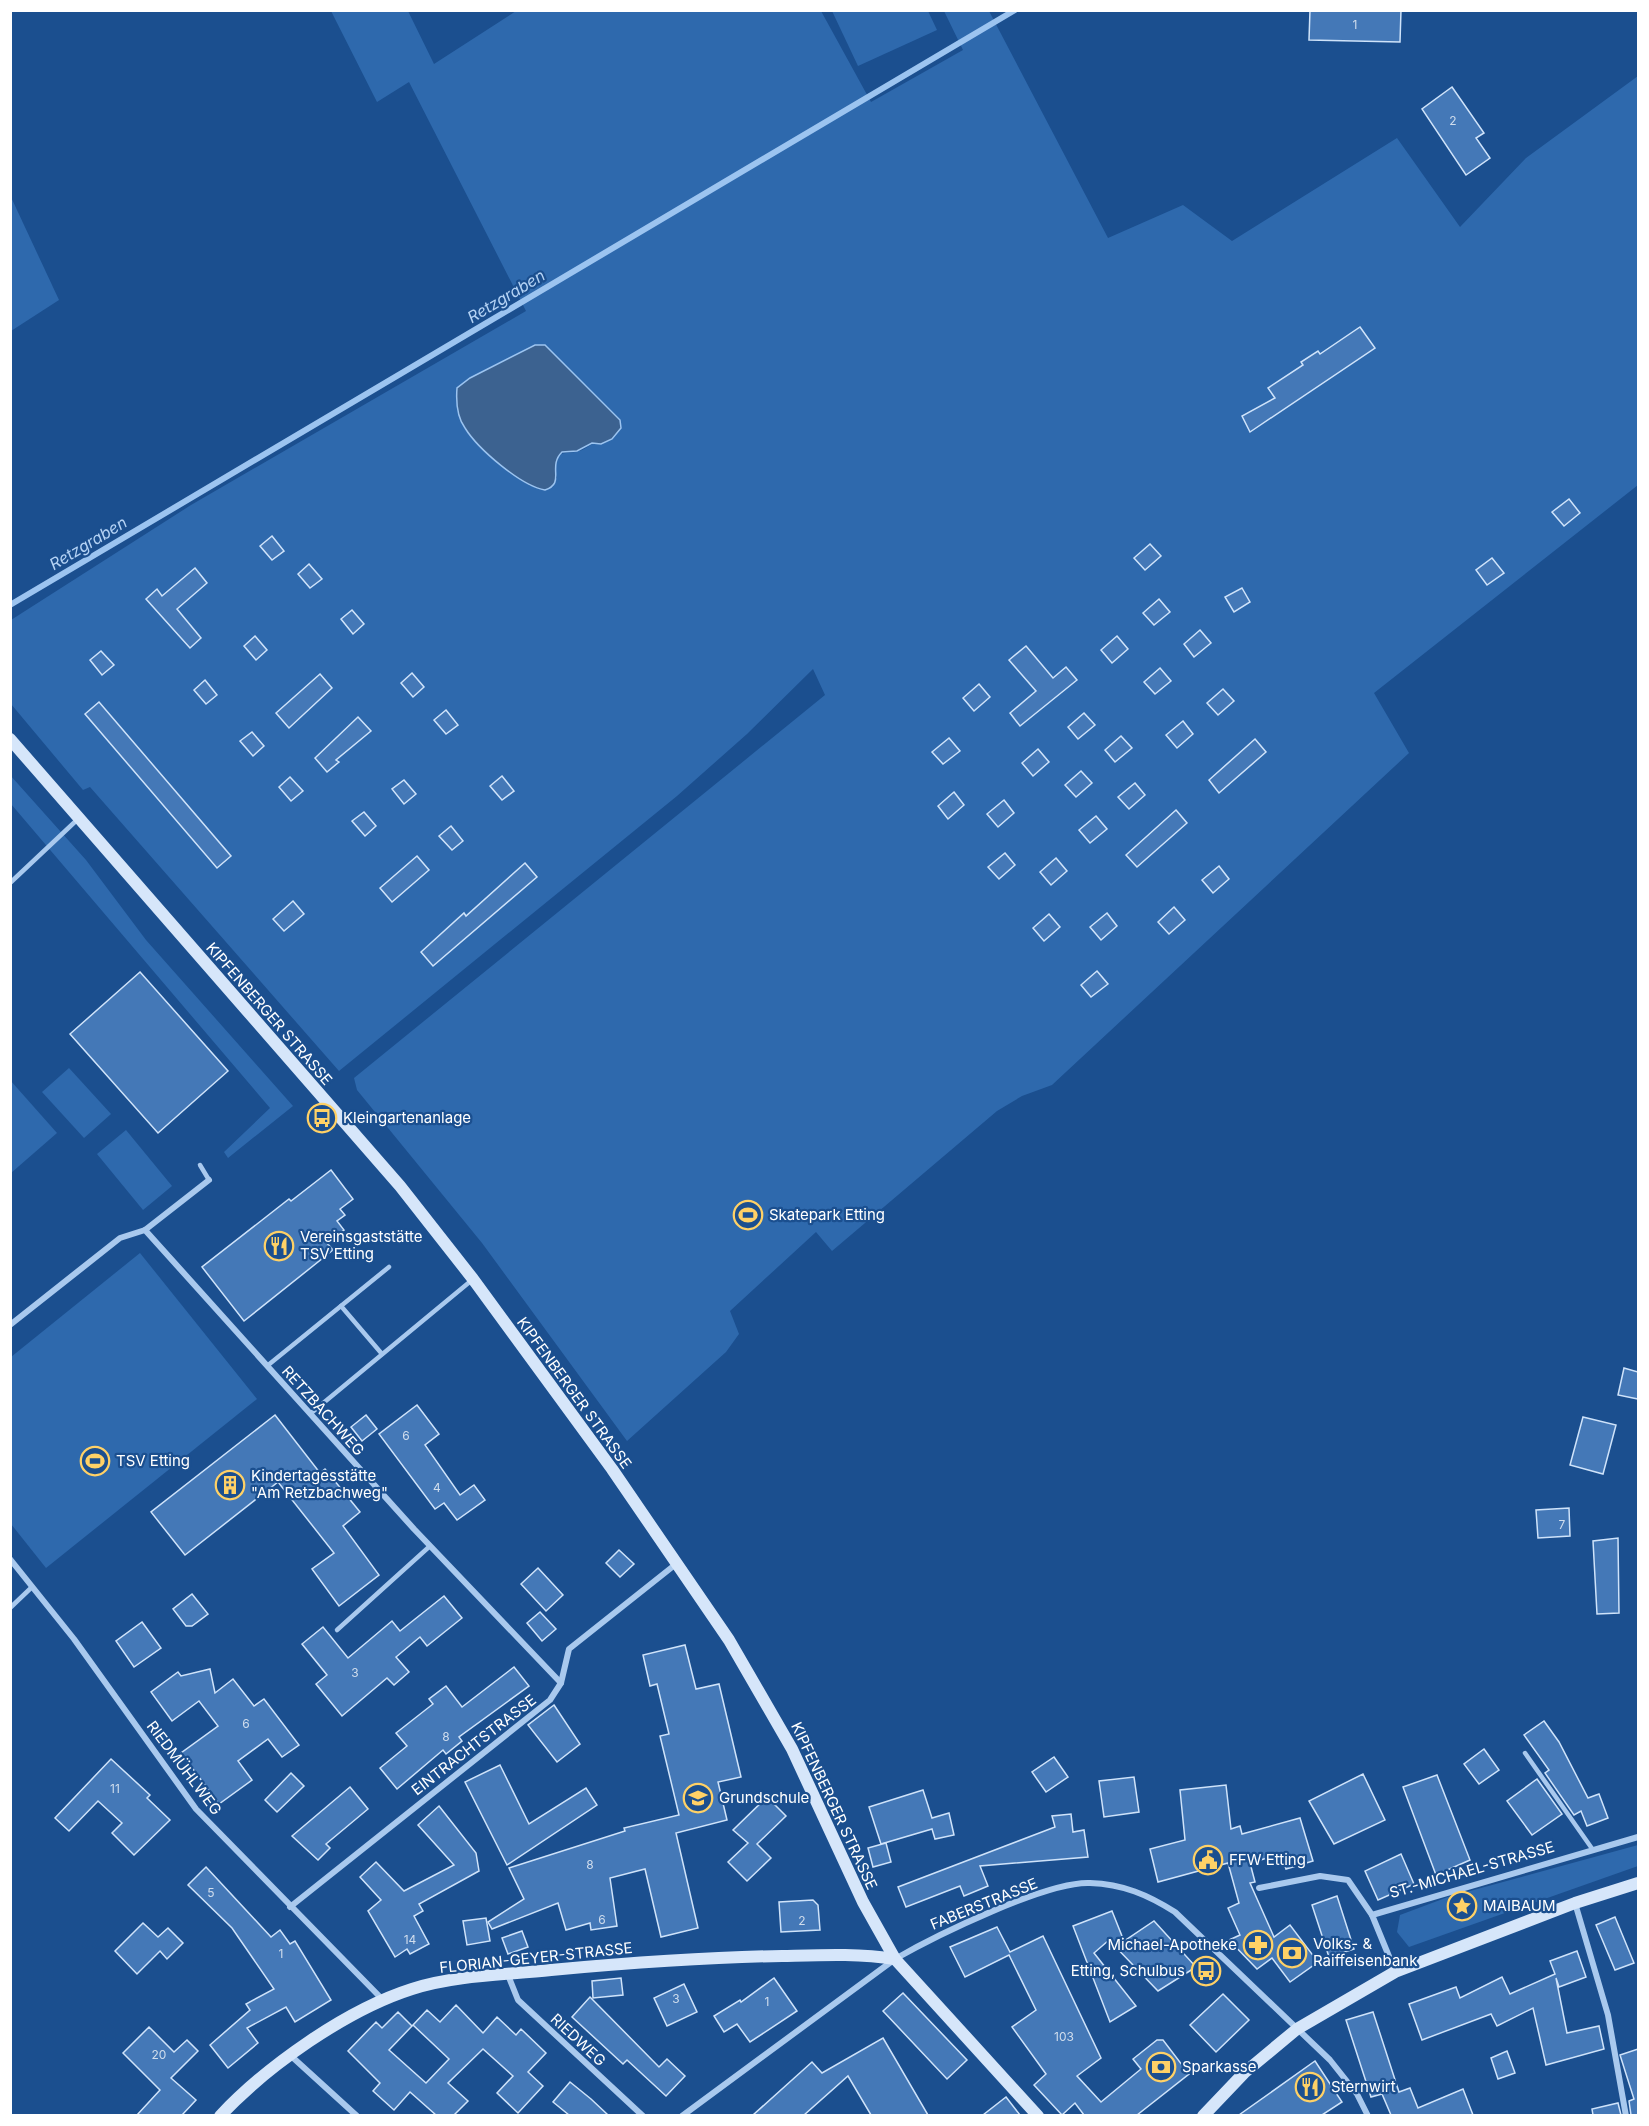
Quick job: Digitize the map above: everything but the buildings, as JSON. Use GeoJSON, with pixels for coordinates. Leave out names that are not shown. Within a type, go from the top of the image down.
{"type":"FeatureCollection","features":[{"type":"Feature","properties":{"kind":"street","name":"KIPFENBERGER STRASSE"},"geometry":{"type":"LineString","coordinates":[[10,739],[399,1186],[473,1279],[612,1469],[729,1640],[767,1702],[818,1801],[862,1902],[895,1959],[1038,2115]]}},
{"type":"Feature","properties":{"kind":"street"},"geometry":{"type":"LineString","coordinates":[[10,1325],[120,1238],[145,1230],[210,1180]]}},
{"type":"Feature","properties":{"kind":"street","name":"RETZBACHWEG"},"geometry":{"type":"LineString","coordinates":[[145,1230],[430,1546],[561,1683]]}},
{"type":"Feature","properties":{"kind":"street","name":"RIEDMÜHLWEG"},"geometry":{"type":"LineString","coordinates":[[10,1559],[74,1639],[196,1809],[383,2000]]}},
{"type":"Feature","properties":{"kind":"street","name":"EINTRACHTSTRASSE"},"geometry":{"type":"LineString","coordinates":[[290,1907],[550,1700],[561,1683],[569,1649],[676,1564]]}},
{"type":"Feature","properties":{"kind":"street","name":"ST.-MICHAEL-STRASSE"},"geometry":{"type":"LineString","coordinates":[[1372,1915],[1638,1837]]}},
{"type":"Feature","properties":{"kind":"street"},"geometry":{"type":"LineString","coordinates":[[1259,1888],[1320,1876],[1348,1880],[1372,1915],[1395,1972]]}},
{"type":"Feature","properties":{"kind":"street","name":"FABERSTRASSE"},"geometry":{"type":"LineString","coordinates":[[682,2115],[895,1959],[933,1938],[1044,1892],[1088,1882],[1118,1886],[1147,1894],[1175,1912],[1344,2075],[1368,2115]]}},
{"type":"Feature","properties":{"kind":"street"},"geometry":{"type":"LineString","coordinates":[[1203,2115],[1244,2073],[1297,2029],[1395,1972],[1575,1903],[1638,1883]]}},
{"type":"Feature","properties":{"kind":"street"},"geometry":{"type":"LineString","coordinates":[[1575,1903],[1608,2015],[1626,2115]]}},
{"type":"Feature","properties":{"kind":"street","name":"FLORIAN-GEYER-STRASSE"},"geometry":{"type":"LineString","coordinates":[[220,2115],[290,2054],[383,2000],[441,1982],[747,1956],[868,1955],[895,1959]]}},
{"type":"Feature","properties":{"kind":"street","name":"RIEDWEG"},"geometry":{"type":"LineString","coordinates":[[508,1975],[518,2000],[643,2115]]}},
{"type":"Feature","properties":{"kind":"street"},"geometry":{"type":"LineString","coordinates":[[290,2054],[357,2115]]}},
{"type":"Feature","properties":{"kind":"lane"},"geometry":{"type":"LineString","coordinates":[[10,884],[79,818]]}},
{"type":"Feature","properties":{"kind":"lane"},"geometry":{"type":"LineString","coordinates":[[200,1165],[210,1180]]}},
{"type":"Feature","properties":{"kind":"lane"},"geometry":{"type":"LineString","coordinates":[[267,1366],[389,1267]]}},
{"type":"Feature","properties":{"kind":"lane"},"geometry":{"type":"LineString","coordinates":[[310,1414],[473,1279]]}},
{"type":"Feature","properties":{"kind":"lane"},"geometry":{"type":"LineString","coordinates":[[341,1306],[382,1354]]}},
{"type":"Feature","properties":{"kind":"lane"},"geometry":{"type":"LineString","coordinates":[[337,1630],[430,1546]]}},
{"type":"Feature","properties":{"kind":"lane"},"geometry":{"type":"LineString","coordinates":[[10,1608],[32,1587]]}},
{"type":"Feature","properties":{"kind":"lane"},"geometry":{"type":"LineString","coordinates":[[1525,1753],[1593,1850]]}},
{"type":"Feature","properties":{"kind":"shaded area"},"geometry":{"type":"Polygon","coordinates":[[[331,11],[408,11],[434,64],[516,11],[821,11],[871,102],[963,50],[944,11],[989,11],[1108,238],[1183,205],[1232,241],[1397,138],[1460,227],[1526,158],[1638,76],[1638,485],[1374,693],[1409,753],[1052,1085],[1022,1096],[997,1111],[832,1251],[816,1232],[730,1311],[739,1334],[726,1352],[627,1441],[482,1243],[357,1090],[354,1078],[825,695],[813,669],[747,734],[677,796],[339,1071],[90,787],[83,790],[11,704],[11,620],[191,505],[526,311],[409,82],[377,102],[331,11]],[[535,345],[470,378],[464,428],[485,450],[530,486],[557,478],[555,460],[560,454],[584,449],[621,428],[620,420],[545,345],[535,345]]]}},
{"type":"Feature","properties":{"kind":"shaded area"},"geometry":{"type":"Polygon","coordinates":[[[832,11],[928,11],[937,30],[858,66],[832,11]]]}},
{"type":"Feature","properties":{"kind":"shaded area"},"geometry":{"type":"Polygon","coordinates":[[[10,195],[59,300],[11,331],[10,331],[10,195]]]}},
{"type":"Feature","properties":{"kind":"shaded area"},"geometry":{"type":"Polygon","coordinates":[[[535,345],[545,345],[620,420],[621,428],[612,439],[601,444],[592,443],[577,451],[562,452],[556,463],[556,479],[551,487],[545,490],[524,482],[480,446],[462,424],[457,403],[457,388],[470,378],[535,345]]]}},
{"type":"Feature","properties":{"kind":"shaded area"},"geometry":{"type":"Polygon","coordinates":[[[10,775],[86,860],[146,940],[293,1106],[228,1158],[224,1152],[270,1108],[11,804],[10,775]]]}},
{"type":"Feature","properties":{"kind":"shaded area"},"geometry":{"type":"Polygon","coordinates":[[[69,1068],[111,1114],[84,1138],[42,1092],[69,1068]]]}},
{"type":"Feature","properties":{"kind":"shaded area"},"geometry":{"type":"Polygon","coordinates":[[[10,1080],[57,1133],[11,1173],[10,1173],[10,1080]]]}},
{"type":"Feature","properties":{"kind":"shaded area"},"geometry":{"type":"Polygon","coordinates":[[[126,1130],[172,1186],[143,1210],[97,1154],[126,1130]]]}},
{"type":"Feature","properties":{"kind":"shaded area","name":"TSV Etting"},"geometry":{"type":"Polygon","coordinates":[[[140,1253],[257,1399],[46,1568],[11,1524],[11,1357],[140,1253]]]}},
{"type":"Feature","properties":{"kind":"shaded area"},"geometry":{"type":"Polygon","coordinates":[[[1638,1845],[1638,1866],[1409,1947],[1397,1932],[1400,1915],[1448,1897],[1638,1845]]]}},
{"type":"Feature","properties":{"kind":"waterway","name":"Retzgraben"},"geometry":{"type":"LineString","coordinates":[[10,605],[1015,10]]}},
{"type":"Feature","properties":{"kind":"place","name":"Kleingartenanlage"},"geometry":{"type":"Point","coordinates":[322,1118]}},
{"type":"Feature","properties":{"kind":"place","name":"Skatepark Etting"},"geometry":{"type":"Point","coordinates":[748,1215]}},
{"type":"Feature","properties":{"kind":"place","name":"Vereinsgaststätte TSV Etting"},"geometry":{"type":"Point","coordinates":[279,1246]}},
{"type":"Feature","properties":{"kind":"place","name":"TSV Etting"},"geometry":{"type":"Point","coordinates":[95,1461]}},
{"type":"Feature","properties":{"kind":"place","name":"Kindertagesstätte \"Am Retzbachweg\""},"geometry":{"type":"Point","coordinates":[230,1485]}},
{"type":"Feature","properties":{"kind":"place","name":"Grundschule"},"geometry":{"type":"Point","coordinates":[698,1798]}},
{"type":"Feature","properties":{"kind":"place","name":"FFW Etting"},"geometry":{"type":"Point","coordinates":[1208,1860]}},
{"type":"Feature","properties":{"kind":"place","name":"MAIBAUM"},"geometry":{"type":"Point","coordinates":[1462,1906]}},
{"type":"Feature","properties":{"kind":"place","name":"Michael-Apotheke"},"geometry":{"type":"Point","coordinates":[1258,1945]}},
{"type":"Feature","properties":{"kind":"place","name":"Volks- & Raiffeisenbank"},"geometry":{"type":"Point","coordinates":[1292,1953]}},
{"type":"Feature","properties":{"kind":"place","name":"Etting, Schulbus"},"geometry":{"type":"Point","coordinates":[1206,1971]}},
{"type":"Feature","properties":{"kind":"place","name":"Sparkasse"},"geometry":{"type":"Point","coordinates":[1161,2067]}},
{"type":"Feature","properties":{"kind":"place","name":"Sternwirt"},"geometry":{"type":"Point","coordinates":[1310,2087]}}]}
